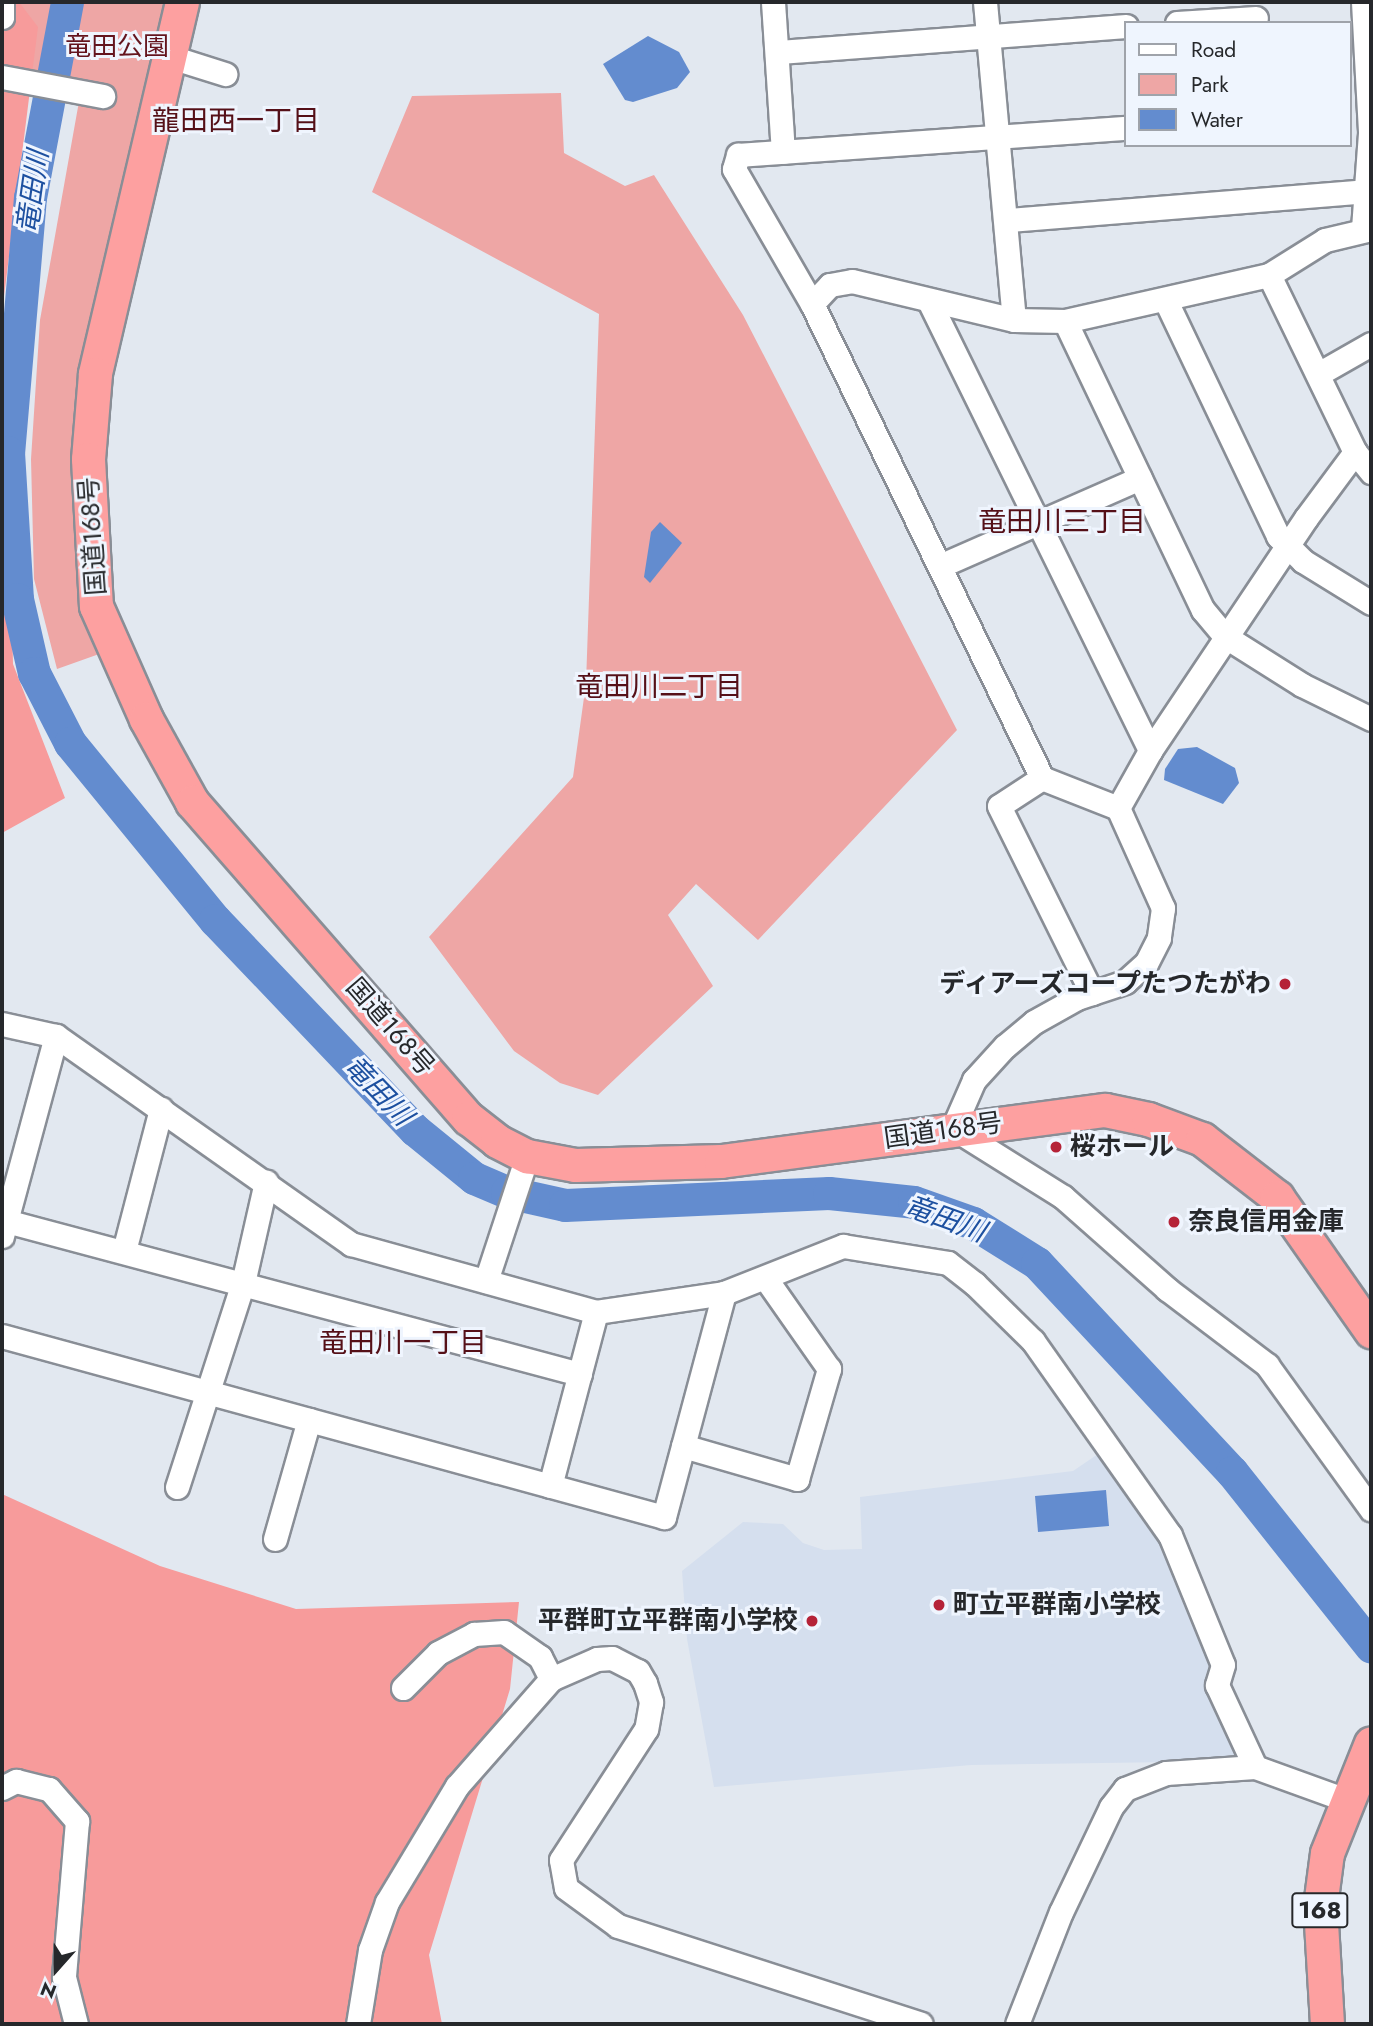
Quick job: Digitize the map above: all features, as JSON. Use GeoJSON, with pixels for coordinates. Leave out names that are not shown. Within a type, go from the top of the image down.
{"type":"FeatureCollection","features":[{"type":"Feature","properties":{"kind":"highway","name":"国道168号"},"geometry":{"type":"LineString","coordinates":[[182,2],[95,374],[88,459],[96,606],[146,719],[192,802],[468,1118],[497,1141],[521,1167],[721,1161],[953,1128],[1105,1110],[1148,1119],[1202,1139],[1277,1197],[1371,1331]]}},
{"type":"Feature","properties":{"kind":"highway","name":"168"},"geometry":{"type":"LineString","coordinates":[[1328,2024],[1320,1906],[1327,1853],[1359,1772]]}},
{"type":"Feature","properties":{"kind":"street"},"geometry":{"type":"LineString","coordinates":[[2,2],[2,16]]}},
{"type":"Feature","properties":{"kind":"street"},"geometry":{"type":"LineString","coordinates":[[773,2],[779,52],[783,152]]}},
{"type":"Feature","properties":{"kind":"street"},"geometry":{"type":"LineString","coordinates":[[985,2],[997,137],[1008,220],[1014,320]]}},
{"type":"Feature","properties":{"kind":"street"},"geometry":{"type":"LineString","coordinates":[[812,304],[830,285],[852,281],[930,303],[1014,320],[1065,321],[1269,275],[1325,240],[1367,229],[1360,114],[1363,2]]}},
{"type":"Feature","properties":{"kind":"street"},"geometry":{"type":"LineString","coordinates":[[1194,21],[1255,14]]}},
{"type":"Feature","properties":{"kind":"street"},"geometry":{"type":"LineString","coordinates":[[779,52],[1124,26]]}},
{"type":"Feature","properties":{"kind":"street"},"geometry":{"type":"LineString","coordinates":[[171,57],[225,74]]}},
{"type":"Feature","properties":{"kind":"street"},"geometry":{"type":"LineString","coordinates":[[12,78],[103,96]]}},
{"type":"Feature","properties":{"kind":"street"},"geometry":{"type":"LineString","coordinates":[[1124,128],[738,155],[734,169],[812,304],[942,565],[1042,778],[1118,808],[1163,908],[1161,928],[1146,963],[1125,982],[1092,993],[1034,1022],[1006,1046],[974,1080],[953,1128],[1063,1197],[1167,1289],[1267,1365],[1371,1509]]}},
{"type":"Feature","properties":{"kind":"street"},"geometry":{"type":"LineString","coordinates":[[1008,220],[1366,191]]}},
{"type":"Feature","properties":{"kind":"street"},"geometry":{"type":"LineString","coordinates":[[1269,275],[1320,373],[1356,452],[1371,472]]}},
{"type":"Feature","properties":{"kind":"street"},"geometry":{"type":"LineString","coordinates":[[1165,299],[1287,546],[1371,603]]}},
{"type":"Feature","properties":{"kind":"street"},"geometry":{"type":"LineString","coordinates":[[930,303],[1150,751]]}},
{"type":"Feature","properties":{"kind":"street"},"geometry":{"type":"LineString","coordinates":[[1065,321],[1203,610],[1226,637],[1302,685],[1371,719]]}},
{"type":"Feature","properties":{"kind":"street"},"geometry":{"type":"LineString","coordinates":[[1320,373],[1371,344]]}},
{"type":"Feature","properties":{"kind":"street"},"geometry":{"type":"LineString","coordinates":[[1118,808],[1150,751],[1226,637],[1287,546],[1356,452]]}},
{"type":"Feature","properties":{"kind":"street"},"geometry":{"type":"LineString","coordinates":[[942,565],[1140,478]]}},
{"type":"Feature","properties":{"kind":"street"},"geometry":{"type":"LineString","coordinates":[[1042,778],[999,806],[1092,993]]}},
{"type":"Feature","properties":{"kind":"street"},"geometry":{"type":"LineString","coordinates":[[2,1024],[56,1036],[351,1244],[596,1312],[724,1293],[766,1279],[843,1246],[948,1263],[1033,1340],[1170,1535],[1223,1665],[1217,1685],[1255,1767]]}},
{"type":"Feature","properties":{"kind":"street"},"geometry":{"type":"LineString","coordinates":[[56,1036],[4,1228],[124,1251],[580,1374]]}},
{"type":"Feature","properties":{"kind":"street"},"geometry":{"type":"LineString","coordinates":[[124,1251],[161,1109]]}},
{"type":"Feature","properties":{"kind":"street"},"geometry":{"type":"LineString","coordinates":[[486,1281],[521,1167]]}},
{"type":"Feature","properties":{"kind":"street"},"geometry":{"type":"LineString","coordinates":[[177,1487],[211,1393],[243,1283],[266,1182]]}},
{"type":"Feature","properties":{"kind":"street"},"geometry":{"type":"LineString","coordinates":[[683,1447],[797,1479],[829,1370],[766,1279]]}},
{"type":"Feature","properties":{"kind":"street"},"geometry":{"type":"LineString","coordinates":[[2,1336],[664,1517],[724,1293]]}},
{"type":"Feature","properties":{"kind":"street"},"geometry":{"type":"LineString","coordinates":[[550,1486],[596,1312]]}},
{"type":"Feature","properties":{"kind":"street"},"geometry":{"type":"LineString","coordinates":[[275,1539],[309,1420]]}},
{"type":"Feature","properties":{"kind":"street"},"geometry":{"type":"LineString","coordinates":[[403,1688],[438,1653],[474,1634],[504,1632],[540,1657],[551,1679]]}},
{"type":"Feature","properties":{"kind":"street"},"geometry":{"type":"LineString","coordinates":[[358,2024],[370,1950],[409,1861],[457,1786],[551,1679],[597,1659],[612,1658],[638,1671],[651,1702],[646,1729],[561,1860],[566,1888],[618,1926],[920,2024]]}},
{"type":"Feature","properties":{"kind":"street"},"geometry":{"type":"LineString","coordinates":[[1017,2024],[1061,1912],[1111,1807],[1125,1789],[1166,1773],[1255,1767],[1359,1772]]}},
{"type":"Feature","properties":{"kind":"street"},"geometry":{"type":"LineString","coordinates":[[2,1788],[16,1781],[50,1789],[77,1821],[64,1977],[76,2024]]}},
{"type":"Feature","properties":{"kind":"shaded area"},"geometry":{"type":"Polygon","coordinates":[[[2,2],[19,2],[38,27],[2,312],[2,2]]]}},
{"type":"Feature","properties":{"kind":"shaded area"},"geometry":{"type":"Polygon","coordinates":[[[2,347],[7,405],[13,664],[65,798],[2,833],[2,347]]]}},
{"type":"Feature","properties":{"kind":"shaded area","name":"町立平群南小学校"},"geometry":{"type":"Polygon","coordinates":[[[1104,1450],[1166,1539],[1216,1661],[1206,1683],[1240,1761],[971,1765],[714,1787],[687,1639],[682,1571],[743,1522],[783,1524],[803,1543],[824,1550],[862,1549],[860,1497],[1073,1471],[1104,1450]]]}},
{"type":"Feature","properties":{"kind":"shaded area"},"geometry":{"type":"Polygon","coordinates":[[[2,1494],[160,1566],[296,1609],[519,1602],[510,1689],[429,1955],[442,2024],[2,2024],[2,1494]]]}},
{"type":"Feature","properties":{"kind":"green space","name":"竜田公園"},"geometry":{"type":"Polygon","coordinates":[[[8,2],[172,2],[92,333],[102,653],[57,669],[34,579],[31,459],[40,320],[83,79],[7,65],[8,2]]]}},
{"type":"Feature","properties":{"kind":"green space"},"geometry":{"type":"Polygon","coordinates":[[[561,93],[564,153],[625,186],[654,175],[743,315],[957,730],[758,940],[696,884],[668,915],[713,986],[598,1095],[560,1083],[514,1051],[429,937],[573,777],[586,683],[599,314],[372,192],[412,96],[561,93]]]}},
{"type":"Feature","properties":{"kind":"water"},"geometry":{"type":"Polygon","coordinates":[[[648,36],[679,52],[690,72],[677,88],[633,102],[625,100],[603,64],[648,36]]]}},
{"type":"Feature","properties":{"kind":"water"},"geometry":{"type":"Polygon","coordinates":[[[660,522],[682,543],[650,583],[644,577],[651,532],[660,522]]]}},
{"type":"Feature","properties":{"kind":"water"},"geometry":{"type":"Polygon","coordinates":[[[1197,747],[1235,768],[1239,783],[1223,804],[1164,780],[1165,769],[1178,749],[1197,747]]]}},
{"type":"Feature","properties":{"kind":"water"},"geometry":{"type":"Polygon","coordinates":[[[1106,1490],[1109,1526],[1038,1532],[1035,1496],[1106,1490]]]}},
{"type":"Feature","properties":{"kind":"waterway","name":"竜田川"},"geometry":{"type":"LineString","coordinates":[[67,2],[30,197],[8,452],[17,599],[34,673],[70,743],[215,920],[415,1130],[474,1178],[507,1192],[565,1205],[829,1193],[914,1202],[973,1223],[1037,1263],[1232,1472],[1371,1647]]}},
{"type":"Feature","properties":{"kind":"place","name":"ディアーズコープたつたがわ"},"geometry":{"type":"Point","coordinates":[1285,984]}},
{"type":"Feature","properties":{"kind":"place","name":"桜ホール"},"geometry":{"type":"Point","coordinates":[1056,1147]}},
{"type":"Feature","properties":{"kind":"place","name":"奈良信用金庫"},"geometry":{"type":"Point","coordinates":[1174,1222]}},
{"type":"Feature","properties":{"kind":"place","name":"町立平群南小学校"},"geometry":{"type":"Point","coordinates":[939,1605]}},
{"type":"Feature","properties":{"kind":"place","name":"平群町立平群南小学校"},"geometry":{"type":"Point","coordinates":[812,1621]}},
{"type":"Feature","properties":{"kind":"district","name":"龍田西一丁目"},"geometry":{"type":"Point","coordinates":[236,121]}},
{"type":"Feature","properties":{"kind":"district","name":"竜田川三丁目"},"geometry":{"type":"Point","coordinates":[1062,522]}},
{"type":"Feature","properties":{"kind":"district","name":"竜田川二丁目"},"geometry":{"type":"Point","coordinates":[659,687]}},
{"type":"Feature","properties":{"kind":"district","name":"竜田川一丁目"},"geometry":{"type":"Point","coordinates":[403,1343]}}]}
